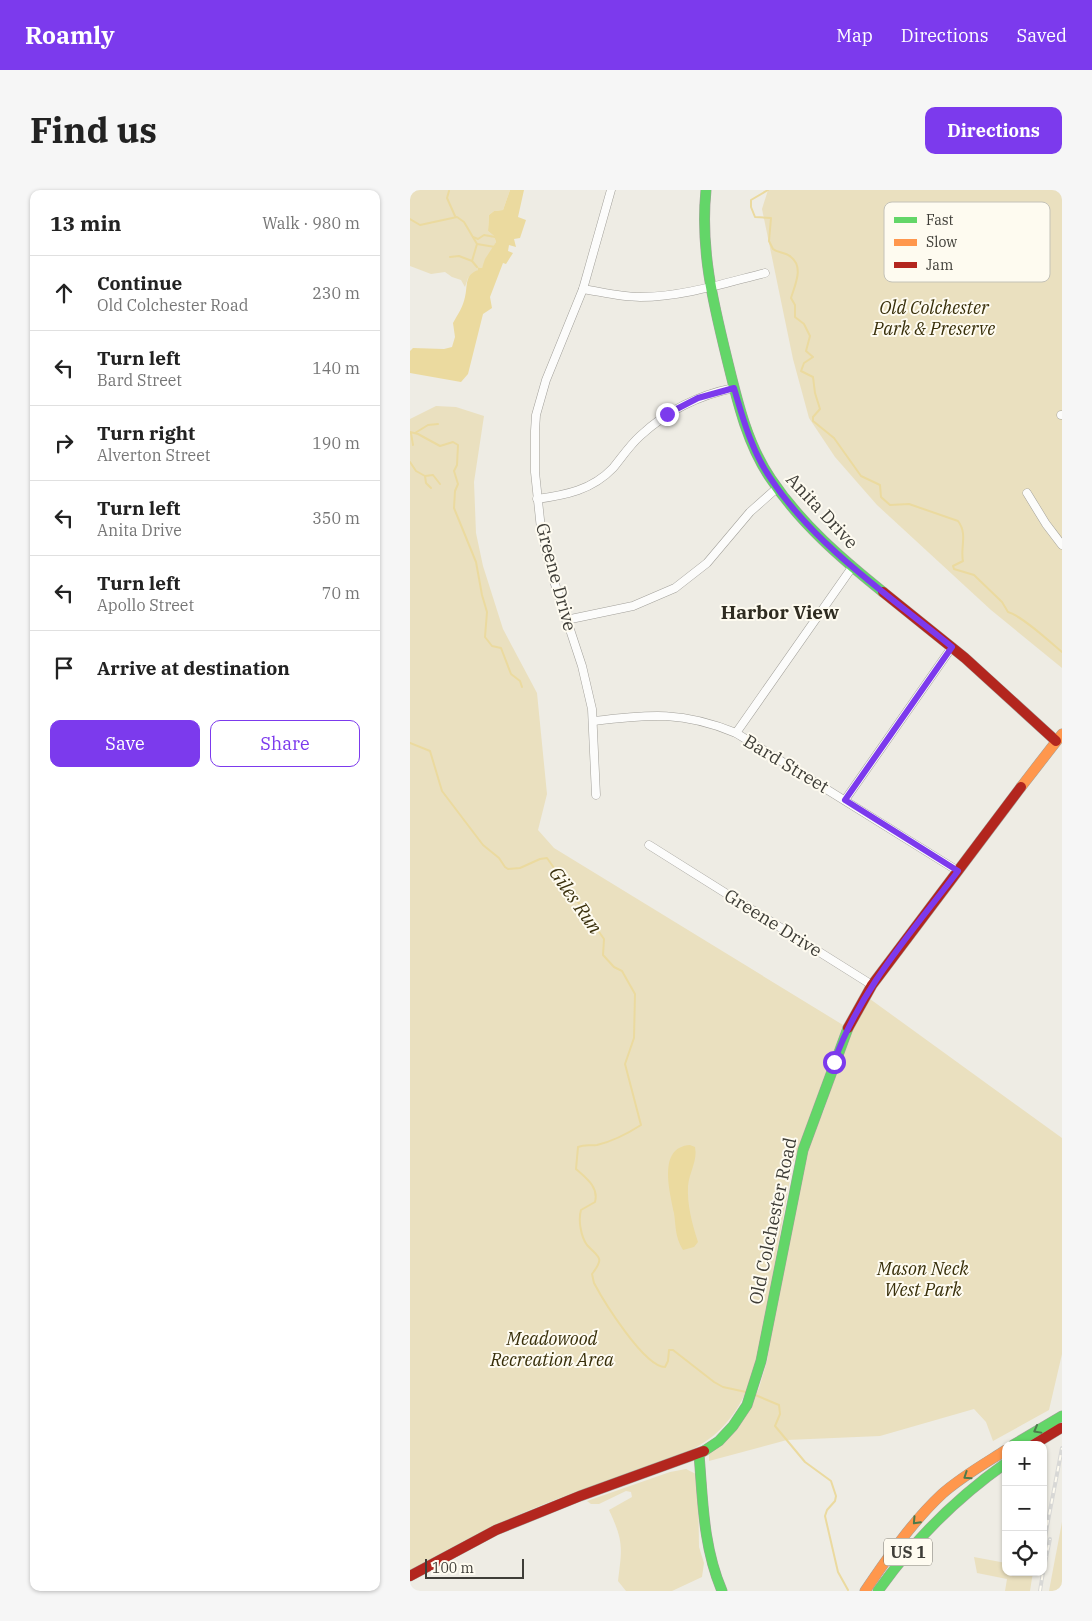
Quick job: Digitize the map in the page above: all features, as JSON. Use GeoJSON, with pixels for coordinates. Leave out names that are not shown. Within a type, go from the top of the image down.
{"type":"FeatureCollection","features":[{"type":"Feature","properties":{"kind":"main road","name":"Anita Drive"},"geometry":{"type":"LineString","coordinates":[[706,190],[703,236],[709,287],[734,388],[751,442],[777,488],[811,526],[853,566],[1059,737]]}},
{"type":"Feature","properties":{"kind":"main road","name":"Old Colchester Road"},"geometry":{"type":"LineString","coordinates":[[410,1576],[496,1530],[589,1493],[699,1454],[711,1448],[730,1430],[754,1386],[761,1361],[803,1150],[849,1025],[872,985],[1059,737]]}},
{"type":"Feature","properties":{"kind":"main road"},"geometry":{"type":"LineString","coordinates":[[1020,1441],[1062,1416]]}},
{"type":"Feature","properties":{"kind":"main road"},"geometry":{"type":"LineString","coordinates":[[1040,1441],[1061,1428]]}},
{"type":"Feature","properties":{"kind":"main road","name":"US 1"},"geometry":{"type":"LineString","coordinates":[[865,1591],[922,1515],[956,1483],[1002,1453]]}},
{"type":"Feature","properties":{"kind":"main road"},"geometry":{"type":"LineString","coordinates":[[699,1454],[706,1542],[712,1568],[722,1591]]}},
{"type":"Feature","properties":{"kind":"main road","name":"US 1"},"geometry":{"type":"LineString","coordinates":[[878,1591],[940,1515],[960,1496],[1002,1466]]}},
{"type":"Feature","properties":{"kind":"street","name":"Greene Drive"},"geometry":{"type":"LineString","coordinates":[[596,795],[594,721],[587,684],[548,560],[537,499],[534,454],[536,415],[546,380],[583,289],[611,190]]}},
{"type":"Feature","properties":{"kind":"street"},"geometry":{"type":"LineString","coordinates":[[583,289],[642,297],[709,287],[765,273]]}},
{"type":"Feature","properties":{"kind":"street"},"geometry":{"type":"LineString","coordinates":[[537,499],[576,492],[588,487],[607,474],[639,437],[667,414],[698,398],[734,388]]}},
{"type":"Feature","properties":{"kind":"street"},"geometry":{"type":"LineString","coordinates":[[566,620],[634,606],[675,588],[707,563],[750,512],[777,488]]}},
{"type":"Feature","properties":{"kind":"street"},"geometry":{"type":"LineString","coordinates":[[1027,493],[1046,524],[1062,545]]}},
{"type":"Feature","properties":{"kind":"street"},"geometry":{"type":"LineString","coordinates":[[736,733],[853,566]]}},
{"type":"Feature","properties":{"kind":"street"},"geometry":{"type":"LineString","coordinates":[[845,800],[952,647]]}},
{"type":"Feature","properties":{"kind":"street","name":"Bard Street"},"geometry":{"type":"LineString","coordinates":[[594,721],[643,715],[670,715],[714,724],[736,733],[958,871]]}},
{"type":"Feature","properties":{"kind":"street","name":"Greene Drive"},"geometry":{"type":"LineString","coordinates":[[649,845],[872,985]]}},
{"type":"Feature","properties":{"kind":"green space"},"geometry":{"type":"Polygon","coordinates":[[[410,190],[510,190],[503,210],[494,211],[489,215],[488,231],[494,236],[496,242],[482,268],[477,267],[478,270],[468,278],[465,287],[461,280],[445,272],[431,274],[410,266],[410,190]]]}},
{"type":"Feature","properties":{"kind":"green space","name":"Old Colchester Park & Preserve"},"geometry":{"type":"Polygon","coordinates":[[[768,190],[1062,190],[1062,668],[991,610],[877,505],[835,457],[809,418],[793,359],[762,209],[768,190]]]}},
{"type":"Feature","properties":{"kind":"green space","name":"Meadowood Recreation Area"},"geometry":{"type":"Polygon","coordinates":[[[436,406],[456,407],[484,416],[474,482],[476,533],[483,566],[503,629],[537,693],[547,794],[538,830],[554,848],[843,1025],[793,1163],[757,1362],[741,1402],[729,1420],[713,1436],[699,1446],[665,1462],[591,1487],[511,1518],[410,1571],[410,419],[436,406]]]}},
{"type":"Feature","properties":{"kind":"green space","name":"Mason Neck West Park"},"geometry":{"type":"Polygon","coordinates":[[[870,999],[1062,1138],[1062,1354],[1049,1410],[993,1441],[986,1422],[974,1409],[880,1436],[787,1440],[709,1461],[709,1454],[718,1446],[751,1404],[759,1388],[767,1361],[774,1310],[809,1143],[824,1110],[837,1067],[851,1031],[870,999]]]}},
{"type":"Feature","properties":{"kind":"green space"},"geometry":{"type":"Polygon","coordinates":[[[686,1469],[698,1475],[699,1547],[704,1563],[702,1577],[672,1591],[626,1591],[618,1581],[621,1545],[609,1510],[632,1497],[631,1492],[626,1491],[599,1504],[591,1504],[587,1501],[670,1472],[686,1469]]]}},
{"type":"Feature","properties":{"kind":"green space"},"geometry":{"type":"Polygon","coordinates":[[[1062,1522],[1062,1591],[1049,1591],[1062,1522]]]}},
{"type":"Feature","properties":{"kind":"green space"},"geometry":{"type":"Polygon","coordinates":[[[974,1557],[1002,1562],[1002,1576],[1032,1576],[1030,1591],[1005,1591],[1007,1579],[977,1573],[974,1557]]]}},
{"type":"Feature","properties":{"kind":"shaded area"},"geometry":{"type":"Polygon","coordinates":[[[510,190],[524,190],[518,217],[526,220],[520,238],[514,239],[516,247],[509,245],[508,251],[513,253],[506,264],[503,263],[490,297],[492,308],[483,314],[468,374],[461,382],[410,373],[410,351],[413,348],[444,349],[452,347],[455,337],[453,323],[463,304],[467,281],[470,275],[478,270],[477,267],[482,268],[485,259],[496,242],[494,236],[488,231],[489,215],[494,211],[503,210],[510,190]]]}},
{"type":"Feature","properties":{"kind":"shaded area"},"geometry":{"type":"Polygon","coordinates":[[[690,1145],[695,1147],[696,1152],[688,1186],[688,1200],[698,1242],[694,1247],[683,1250],[676,1232],[668,1172],[669,1162],[673,1154],[680,1148],[690,1145]]]}},
{"type":"Feature","properties":{"kind":"waterway"},"geometry":{"type":"LineString","coordinates":[[768,190],[751,200],[751,207],[755,217],[771,218],[769,241],[773,249],[789,255],[797,266],[796,282],[791,298],[795,305],[795,317],[804,324],[810,336],[806,351],[813,357],[804,363],[801,371],[813,377],[820,409],[813,417],[813,421],[834,438],[861,476],[880,485],[881,497],[890,505],[909,504],[958,521],[963,531],[963,561],[953,566],[954,569],[974,575],[1002,602],[1008,612],[1028,623],[1062,652]]}},
{"type":"Feature","properties":{"kind":"waterway"},"geometry":{"type":"LineString","coordinates":[[449,191],[447,198],[455,216]]}},
{"type":"Feature","properties":{"kind":"waterway"},"geometry":{"type":"LineString","coordinates":[[410,219],[420,225],[457,217],[464,222],[477,244],[495,247]]}},
{"type":"Feature","properties":{"kind":"waterway"},"geometry":{"type":"LineString","coordinates":[[473,237],[478,239],[484,235],[495,237]]}},
{"type":"Feature","properties":{"kind":"waterway"},"geometry":{"type":"LineString","coordinates":[[477,244],[472,261],[477,267]]}},
{"type":"Feature","properties":{"kind":"waterway"},"geometry":{"type":"LineString","coordinates":[[450,257],[459,256],[472,261]]}},
{"type":"Feature","properties":{"kind":"waterway"},"geometry":{"type":"LineString","coordinates":[[415,433],[428,425],[438,424]]}},
{"type":"Feature","properties":{"kind":"waterway"},"geometry":{"type":"LineString","coordinates":[[410,432],[418,434],[440,446],[453,442],[458,445],[457,465],[454,471],[458,484],[455,491],[454,508],[476,562],[487,612],[485,637],[492,646],[501,648],[511,674],[520,681],[522,687]]}},
{"type":"Feature","properties":{"kind":"waterway"},"geometry":{"type":"LineString","coordinates":[[411,433],[413,445]]}},
{"type":"Feature","properties":{"kind":"waterway"},"geometry":{"type":"LineString","coordinates":[[410,462],[416,471],[425,476],[426,483],[431,488]]}},
{"type":"Feature","properties":{"kind":"waterway"},"geometry":{"type":"LineString","coordinates":[[425,476],[433,475],[440,484]]}},
{"type":"Feature","properties":{"kind":"waterway","name":"Giles Run"},"geometry":{"type":"LineString","coordinates":[[410,743],[430,751],[442,791],[483,845],[499,858],[505,867],[508,869],[520,868],[547,858],[604,939],[603,955],[614,967],[622,971],[635,994],[634,1038],[625,1064],[641,1125],[609,1141],[597,1145],[578,1147],[576,1169],[591,1183],[596,1197],[595,1202],[581,1210],[580,1219],[585,1242],[599,1258],[592,1274],[594,1283],[625,1331],[646,1356],[656,1364],[665,1367],[668,1361],[669,1350],[673,1350],[714,1382],[723,1387],[746,1392]]}},
{"type":"Feature","properties":{"kind":"waterway","name":"Giles Run"},"geometry":{"type":"LineString","coordinates":[[753,1394],[779,1405],[780,1414],[775,1426],[805,1462],[831,1481],[836,1496],[835,1501],[827,1510],[825,1516],[838,1572],[848,1590]]}},
{"type":"Feature","properties":{"kind":"railway"},"geometry":{"type":"LineString","coordinates":[[1046,1531],[1062,1448]]}},
{"type":"Feature","properties":{"kind":"railway"},"geometry":{"type":"LineString","coordinates":[[1047,1553],[1050,1539]]}},
{"type":"Feature","properties":{"kind":"railway"},"geometry":{"type":"LineString","coordinates":[[1040,1591],[1042,1576]]}},
{"type":"Feature","properties":{"kind":"traffic: fast"},"geometry":{"type":"LineString","coordinates":[[706,190],[705,233],[709,275],[739,406],[755,451],[771,479],[795,511],[837,554],[883,592]]}},
{"type":"Feature","properties":{"kind":"traffic: fast"},"geometry":{"type":"LineString","coordinates":[[704,1451],[719,1441],[733,1426],[747,1405],[761,1361],[803,1150],[848,1028]]}},
{"type":"Feature","properties":{"kind":"traffic: fast"},"geometry":{"type":"LineString","coordinates":[[1020,1441],[1062,1416]]}},
{"type":"Feature","properties":{"kind":"traffic: fast"},"geometry":{"type":"LineString","coordinates":[[699,1454],[707,1541],[722,1591]]}},
{"type":"Feature","properties":{"kind":"traffic: fast"},"geometry":{"type":"LineString","coordinates":[[878,1591],[936,1521],[1002,1466]]}},
{"type":"Feature","properties":{"kind":"traffic: slow"},"geometry":{"type":"LineString","coordinates":[[1021,787],[1062,734]]}},
{"type":"Feature","properties":{"kind":"traffic: slow"},"geometry":{"type":"LineString","coordinates":[[865,1591],[901,1540],[931,1505],[957,1482],[1002,1453]]}},
{"type":"Feature","properties":{"kind":"traffic: jam"},"geometry":{"type":"LineString","coordinates":[[883,592],[965,658],[1056,741]]}},
{"type":"Feature","properties":{"kind":"traffic: jam"},"geometry":{"type":"LineString","coordinates":[[848,1028],[872,985],[1021,787]]}},
{"type":"Feature","properties":{"kind":"traffic: jam"},"geometry":{"type":"LineString","coordinates":[[1040,1441],[1061,1428]]}},
{"type":"Feature","properties":{"kind":"traffic: jam"},"geometry":{"type":"LineString","coordinates":[[410,1576],[496,1530],[580,1496],[704,1451]]}},
{"type":"Feature","properties":{"kind":"district","name":"Harbor View"},"geometry":{"type":"Point","coordinates":[780,612]}},
{"type":"Feature","properties":{"kind":"route"},"geometry":{"type":"LineString","coordinates":[[667,414],[710,393],[734,388],[749,437],[770,479],[777,488],[833,548],[952,647],[845,800],[958,871],[872,985],[849,1025],[834,1062]]}}]}
